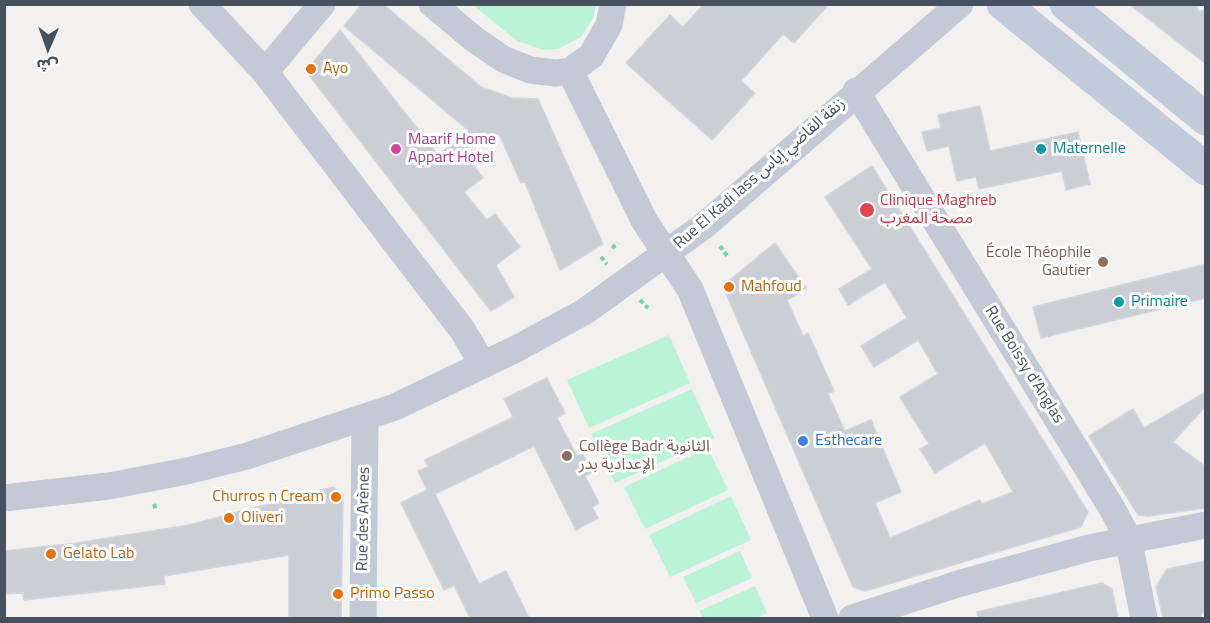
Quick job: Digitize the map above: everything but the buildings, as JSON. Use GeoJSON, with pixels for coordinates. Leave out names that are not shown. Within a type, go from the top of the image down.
{"type":"FeatureCollection","features":[{"type":"Feature","properties":{"kind":"main road"},"geometry":{"type":"LineString","coordinates":[[1003,4],[1206,169]]}},
{"type":"Feature","properties":{"kind":"main road"},"geometry":{"type":"LineString","coordinates":[[1066,4],[1206,119]]}},
{"type":"Feature","properties":{"kind":"street"},"geometry":{"type":"LineString","coordinates":[[202,4],[265,72],[463,331],[483,365]]}},
{"type":"Feature","properties":{"kind":"street"},"geometry":{"type":"LineString","coordinates":[[265,72],[322,4]]}},
{"type":"Feature","properties":{"kind":"street"},"geometry":{"type":"LineString","coordinates":[[432,4],[488,50],[517,66],[544,73],[570,71],[581,65],[600,44],[609,25],[613,4]]}},
{"type":"Feature","properties":{"kind":"street","name":"Rue El Kadi Iass زنقة القاضي إياس"},"geometry":{"type":"LineString","coordinates":[[4,498],[88,489],[187,471],[257,453],[365,419],[483,365],[584,312],[668,253],[735,200],[856,91],[960,4]]}},
{"type":"Feature","properties":{"kind":"street"},"geometry":{"type":"LineString","coordinates":[[570,71],[645,222],[668,253],[690,289],[825,618]]}},
{"type":"Feature","properties":{"kind":"street","name":"Rue Boissy d’Anglas"},"geometry":{"type":"LineString","coordinates":[[856,91],[1113,510],[1128,538],[1144,618]]}},
{"type":"Feature","properties":{"kind":"street","name":"Rue des Arènes"},"geometry":{"type":"LineString","coordinates":[[363,618],[365,419]]}},
{"type":"Feature","properties":{"kind":"street"},"geometry":{"type":"LineString","coordinates":[[852,618],[971,580],[1128,538],[1206,525]]}},
{"type":"Feature","properties":{"kind":"path"},"geometry":{"type":"LineString","coordinates":[[612,249],[618,243]]}},
{"type":"Feature","properties":{"kind":"path"},"geometry":{"type":"LineString","coordinates":[[720,246],[728,257]]}},
{"type":"Feature","properties":{"kind":"path"},"geometry":{"type":"LineString","coordinates":[[601,258],[607,264]]}},
{"type":"Feature","properties":{"kind":"path"},"geometry":{"type":"LineString","coordinates":[[640,300],[648,308]]}},
{"type":"Feature","properties":{"kind":"path"},"geometry":{"type":"LineString","coordinates":[[154,504],[156,510]]}},
{"type":"Feature","properties":{"kind":"green space"},"geometry":{"type":"Polygon","coordinates":[[[596,4],[593,18],[581,37],[558,49],[544,50],[517,41],[473,5],[596,4]]]}},
{"type":"Feature","properties":{"kind":"green space"},"geometry":{"type":"Polygon","coordinates":[[[669,335],[690,383],[589,428],[567,380],[669,335]]]}},
{"type":"Feature","properties":{"kind":"green space"},"geometry":{"type":"Polygon","coordinates":[[[692,389],[714,438],[615,483],[591,434],[692,389]]]}},
{"type":"Feature","properties":{"kind":"green space"},"geometry":{"type":"Polygon","coordinates":[[[708,448],[728,490],[645,529],[624,487],[708,448]]]}},
{"type":"Feature","properties":{"kind":"green space"},"geometry":{"type":"Polygon","coordinates":[[[731,496],[751,540],[670,577],[649,535],[731,496]]]}},
{"type":"Feature","properties":{"kind":"green space"},"geometry":{"type":"Polygon","coordinates":[[[740,551],[752,578],[696,603],[683,577],[740,551]]]}},
{"type":"Feature","properties":{"kind":"green space"},"geometry":{"type":"Polygon","coordinates":[[[755,586],[767,613],[756,618],[703,618],[699,611],[755,586]]]}},
{"type":"Feature","properties":{"kind":"place","name":"Ayo"},"geometry":{"type":"Point","coordinates":[311,69]}},
{"type":"Feature","properties":{"kind":"place","name":"Maarif Home Appart Hotel"},"geometry":{"type":"Point","coordinates":[396,149]}},
{"type":"Feature","properties":{"kind":"place","name":"Maternelle"},"geometry":{"type":"Point","coordinates":[1041,149]}},
{"type":"Feature","properties":{"kind":"place","name":"Clinique Maghreb مصحة المغرب"},"geometry":{"type":"Point","coordinates":[867,210]}},
{"type":"Feature","properties":{"kind":"place","name":"École Théophile Gautier"},"geometry":{"type":"Point","coordinates":[1103,262]}},
{"type":"Feature","properties":{"kind":"place","name":"Mahfoud"},"geometry":{"type":"Point","coordinates":[729,287]}},
{"type":"Feature","properties":{"kind":"place","name":"Primaire"},"geometry":{"type":"Point","coordinates":[1119,302]}},
{"type":"Feature","properties":{"kind":"place","name":"Esthecare"},"geometry":{"type":"Point","coordinates":[803,441]}},
{"type":"Feature","properties":{"kind":"place","name":"Collège Badr الثانوية الإعدادية بدر"},"geometry":{"type":"Point","coordinates":[567,456]}},
{"type":"Feature","properties":{"kind":"place","name":"Churros n Cream"},"geometry":{"type":"Point","coordinates":[336,497]}},
{"type":"Feature","properties":{"kind":"place","name":"Oliveri"},"geometry":{"type":"Point","coordinates":[229,518]}},
{"type":"Feature","properties":{"kind":"place","name":"Gelato Lab"},"geometry":{"type":"Point","coordinates":[51,554]}},
{"type":"Feature","properties":{"kind":"place","name":"Primo Passo"},"geometry":{"type":"Point","coordinates":[338,594]}}]}
